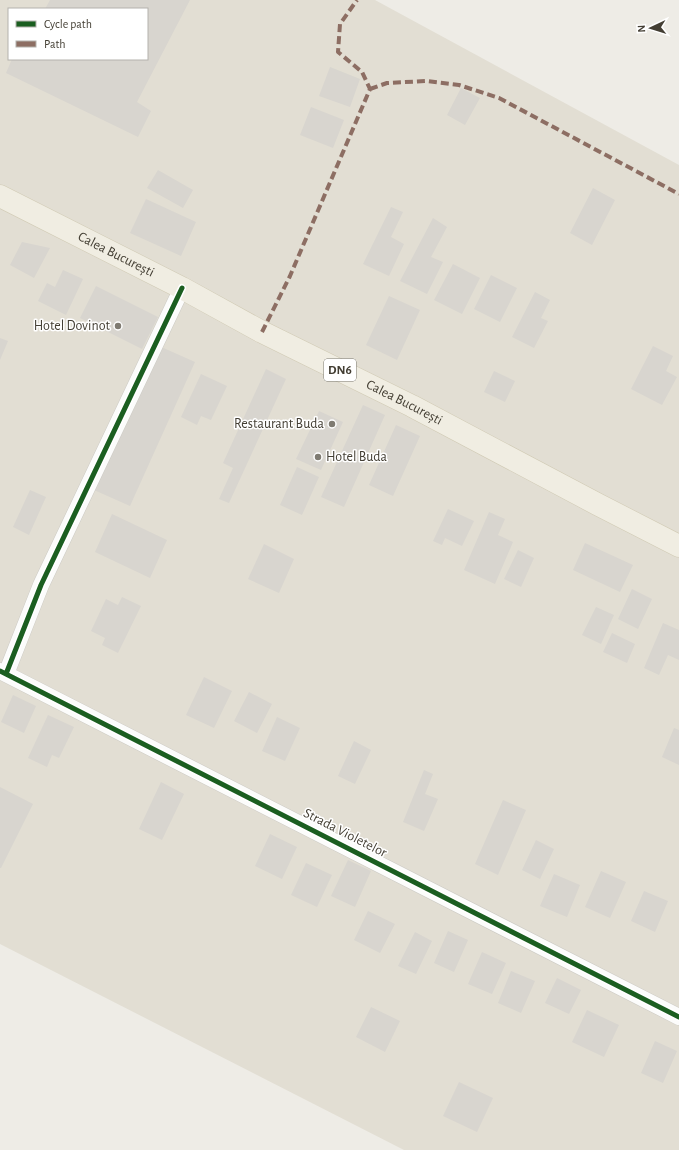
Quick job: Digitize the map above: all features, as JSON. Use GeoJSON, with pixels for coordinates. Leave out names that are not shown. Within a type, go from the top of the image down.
{"type":"FeatureCollection","features":[{"type":"Feature","properties":{"kind":"main road","name":"Calea București"},"geometry":{"type":"LineString","coordinates":[[0,196],[182,288],[262,332],[412,406],[679,546]]}},
{"type":"Feature","properties":{"kind":"street"},"geometry":{"type":"LineString","coordinates":[[3,672],[41,584],[182,288]]}},
{"type":"Feature","properties":{"kind":"street","name":"Strada Violetelor"},"geometry":{"type":"LineString","coordinates":[[3,672],[679,1017]]}},
{"type":"Feature","properties":{"kind":"shaded area"},"geometry":{"type":"Polygon","coordinates":[[[0,0],[375,0],[679,165],[679,1150],[404,1150],[0,944],[0,0]]]}},
{"type":"Feature","properties":{"kind":"building"},"geometry":{"type":"Polygon","coordinates":[[[50,0],[190,0],[137,102],[151,111],[138,137],[6,73],[12,60],[148,60],[148,8],[46,8],[50,0]]]}},
{"type":"Feature","properties":{"kind":"building"},"geometry":{"type":"Polygon","coordinates":[[[330,67],[360,79],[350,107],[319,96],[330,67]]]}},
{"type":"Feature","properties":{"kind":"building"},"geometry":{"type":"Polygon","coordinates":[[[461,88],[480,98],[465,125],[447,115],[461,88]]]}},
{"type":"Feature","properties":{"kind":"building"},"geometry":{"type":"Polygon","coordinates":[[[311,107],[344,120],[333,148],[300,135],[311,107]]]}},
{"type":"Feature","properties":{"kind":"building"},"geometry":{"type":"Polygon","coordinates":[[[158,170],[193,190],[183,208],[147,188],[158,170]]]}},
{"type":"Feature","properties":{"kind":"building"},"geometry":{"type":"Polygon","coordinates":[[[593,188],[615,200],[592,245],[570,233],[593,188]]]}},
{"type":"Feature","properties":{"kind":"building"},"geometry":{"type":"Polygon","coordinates":[[[146,199],[196,222],[181,256],[130,233],[146,199]]]}},
{"type":"Feature","properties":{"kind":"building"},"geometry":{"type":"Polygon","coordinates":[[[391,207],[403,212],[391,237],[404,244],[389,276],[363,264],[391,207]]]}},
{"type":"Feature","properties":{"kind":"building"},"geometry":{"type":"Polygon","coordinates":[[[433,218],[447,227],[431,257],[443,262],[427,294],[400,281],[433,218]]]}},
{"type":"Feature","properties":{"kind":"building"},"geometry":{"type":"Polygon","coordinates":[[[22,242],[50,248],[34,278],[10,265],[22,242]]]}},
{"type":"Feature","properties":{"kind":"building"},"geometry":{"type":"Polygon","coordinates":[[[453,264],[480,278],[462,314],[434,300],[453,264]]]}},
{"type":"Feature","properties":{"kind":"building"},"geometry":{"type":"Polygon","coordinates":[[[63,270],[83,279],[66,315],[38,301],[47,283],[55,287],[63,270]]]}},
{"type":"Feature","properties":{"kind":"building"},"geometry":{"type":"Polygon","coordinates":[[[491,275],[517,288],[500,322],[474,309],[491,275]]]}},
{"type":"Feature","properties":{"kind":"building"},"geometry":{"type":"Polygon","coordinates":[[[96,286],[158,317],[142,349],[80,318],[96,286]]]}},
{"type":"Feature","properties":{"kind":"building"},"geometry":{"type":"Polygon","coordinates":[[[535,292],[550,300],[541,318],[548,321],[534,348],[512,337],[535,292]]]}},
{"type":"Feature","properties":{"kind":"building"},"geometry":{"type":"Polygon","coordinates":[[[389,296],[420,310],[397,360],[366,345],[389,296]]]}},
{"type":"Feature","properties":{"kind":"building"},"geometry":{"type":"Polygon","coordinates":[[[0,338],[8,341],[0,360],[0,338]]]}},
{"type":"Feature","properties":{"kind":"building"},"geometry":{"type":"Polygon","coordinates":[[[159,346],[195,362],[130,506],[94,490],[159,346]]]}},
{"type":"Feature","properties":{"kind":"building"},"geometry":{"type":"Polygon","coordinates":[[[653,346],[673,356],[666,371],[677,377],[662,405],[631,389],[653,346]]]}},
{"type":"Feature","properties":{"kind":"building"},"geometry":{"type":"Polygon","coordinates":[[[266,369],[286,379],[229,503],[219,499],[233,468],[223,463],[266,369]]]}},
{"type":"Feature","properties":{"kind":"building"},"geometry":{"type":"Polygon","coordinates":[[[494,371],[515,381],[505,402],[484,392],[494,371]]]}},
{"type":"Feature","properties":{"kind":"building"},"geometry":{"type":"Polygon","coordinates":[[[201,374],[227,386],[211,420],[201,416],[197,425],[181,417],[201,374]]]}},
{"type":"Feature","properties":{"kind":"building"},"geometry":{"type":"Polygon","coordinates":[[[363,405],[385,415],[344,507],[321,497],[363,405]]]}},
{"type":"Feature","properties":{"kind":"building"},"geometry":{"type":"Polygon","coordinates":[[[319,411],[343,422],[321,470],[296,459],[319,411]]]}},
{"type":"Feature","properties":{"kind":"building"},"geometry":{"type":"Polygon","coordinates":[[[396,425],[420,436],[393,496],[369,485],[396,425]]]}},
{"type":"Feature","properties":{"kind":"building"},"geometry":{"type":"Polygon","coordinates":[[[297,467],[319,477],[302,515],[280,505],[297,467]]]}},
{"type":"Feature","properties":{"kind":"building"},"geometry":{"type":"Polygon","coordinates":[[[30,490],[46,497],[29,535],[13,527],[30,490]]]}},
{"type":"Feature","properties":{"kind":"building"},"geometry":{"type":"Polygon","coordinates":[[[448,509],[474,521],[462,546],[445,538],[442,545],[433,541],[448,509]]]}},
{"type":"Feature","properties":{"kind":"building"},"geometry":{"type":"Polygon","coordinates":[[[489,512],[505,519],[498,535],[513,542],[495,584],[464,570],[489,512]]]}},
{"type":"Feature","properties":{"kind":"building"},"geometry":{"type":"Polygon","coordinates":[[[112,514],[167,540],[150,578],[95,552],[112,514]]]}},
{"type":"Feature","properties":{"kind":"building"},"geometry":{"type":"Polygon","coordinates":[[[585,543],[633,565],[620,592],[573,570],[585,543]]]}},
{"type":"Feature","properties":{"kind":"building"},"geometry":{"type":"Polygon","coordinates":[[[264,544],[294,559],[279,593],[248,579],[264,544]]]}},
{"type":"Feature","properties":{"kind":"building"},"geometry":{"type":"Polygon","coordinates":[[[518,550],[534,558],[521,587],[504,579],[518,550]]]}},
{"type":"Feature","properties":{"kind":"building"},"geometry":{"type":"Polygon","coordinates":[[[632,589],[652,599],[638,629],[618,619],[632,589]]]}},
{"type":"Feature","properties":{"kind":"building"},"geometry":{"type":"Polygon","coordinates":[[[122,597],[141,606],[118,653],[102,645],[105,638],[91,631],[106,599],[118,605],[122,597]]]}},
{"type":"Feature","properties":{"kind":"building"},"geometry":{"type":"Polygon","coordinates":[[[596,607],[614,615],[601,644],[582,635],[596,607]]]}},
{"type":"Feature","properties":{"kind":"building"},"geometry":{"type":"Polygon","coordinates":[[[663,623],[679,630],[679,660],[668,655],[659,675],[644,668],[663,623]]]}},
{"type":"Feature","properties":{"kind":"building"},"geometry":{"type":"Polygon","coordinates":[[[612,633],[635,644],[627,663],[603,652],[612,633]]]}},
{"type":"Feature","properties":{"kind":"building"},"geometry":{"type":"Polygon","coordinates":[[[204,677],[232,691],[214,728],[186,715],[204,677]]]}},
{"type":"Feature","properties":{"kind":"building"},"geometry":{"type":"Polygon","coordinates":[[[249,692],[272,704],[257,733],[234,721],[249,692]]]}},
{"type":"Feature","properties":{"kind":"building"},"geometry":{"type":"Polygon","coordinates":[[[13,695],[36,706],[24,733],[1,722],[13,695]]]}},
{"type":"Feature","properties":{"kind":"building"},"geometry":{"type":"Polygon","coordinates":[[[48,715],[74,727],[59,758],[52,755],[47,767],[28,758],[48,715]]]}},
{"type":"Feature","properties":{"kind":"building"},"geometry":{"type":"Polygon","coordinates":[[[277,717],[300,728],[285,761],[262,751],[277,717]]]}},
{"type":"Feature","properties":{"kind":"building"},"geometry":{"type":"Polygon","coordinates":[[[674,728],[679,730],[679,765],[662,757],[674,728]]]}},
{"type":"Feature","properties":{"kind":"building"},"geometry":{"type":"Polygon","coordinates":[[[354,741],[371,750],[355,784],[338,776],[354,741]]]}},
{"type":"Feature","properties":{"kind":"building"},"geometry":{"type":"Polygon","coordinates":[[[424,770],[433,774],[425,794],[438,799],[424,831],[403,822],[424,770]]]}},
{"type":"Feature","properties":{"kind":"building"},"geometry":{"type":"Polygon","coordinates":[[[161,782],[184,794],[162,840],[139,829],[161,782]]]}},
{"type":"Feature","properties":{"kind":"building"},"geometry":{"type":"Polygon","coordinates":[[[0,787],[33,804],[1,868],[0,868],[0,787]]]}},
{"type":"Feature","properties":{"kind":"building"},"geometry":{"type":"Polygon","coordinates":[[[503,800],[526,810],[498,875],[475,864],[503,800]]]}},
{"type":"Feature","properties":{"kind":"building"},"geometry":{"type":"Polygon","coordinates":[[[270,834],[297,847],[282,879],[255,866],[270,834]]]}},
{"type":"Feature","properties":{"kind":"building"},"geometry":{"type":"Polygon","coordinates":[[[536,840],[554,849],[540,879],[522,870],[536,840]]]}},
{"type":"Feature","properties":{"kind":"building"},"geometry":{"type":"Polygon","coordinates":[[[348,860],[371,871],[355,907],[331,896],[348,860]]]}},
{"type":"Feature","properties":{"kind":"building"},"geometry":{"type":"Polygon","coordinates":[[[306,863],[332,875],[317,907],[291,895],[306,863]]]}},
{"type":"Feature","properties":{"kind":"building"},"geometry":{"type":"Polygon","coordinates":[[[601,871],[626,882],[610,918],[585,907],[601,871]]]}},
{"type":"Feature","properties":{"kind":"building"},"geometry":{"type":"Polygon","coordinates":[[[554,874],[580,885],[567,917],[540,906],[554,874]]]}},
{"type":"Feature","properties":{"kind":"building"},"geometry":{"type":"Polygon","coordinates":[[[644,891],[668,901],[655,932],[631,921],[644,891]]]}},
{"type":"Feature","properties":{"kind":"building"},"geometry":{"type":"Polygon","coordinates":[[[368,911],[395,924],[380,953],[354,940],[368,911]]]}},
{"type":"Feature","properties":{"kind":"building"},"geometry":{"type":"Polygon","coordinates":[[[448,931],[468,940],[454,972],[434,963],[448,931]]]}},
{"type":"Feature","properties":{"kind":"building"},"geometry":{"type":"Polygon","coordinates":[[[415,932],[432,941],[416,974],[398,966],[415,932]]]}},
{"type":"Feature","properties":{"kind":"building"},"geometry":{"type":"Polygon","coordinates":[[[482,952],[506,963],[492,994],[468,984],[482,952]]]}},
{"type":"Feature","properties":{"kind":"building"},"geometry":{"type":"Polygon","coordinates":[[[511,971],[535,981],[521,1013],[498,1003],[511,971]]]}},
{"type":"Feature","properties":{"kind":"building"},"geometry":{"type":"Polygon","coordinates":[[[557,978],[581,990],[569,1014],[545,1003],[557,978]]]}},
{"type":"Feature","properties":{"kind":"building"},"geometry":{"type":"Polygon","coordinates":[[[371,1007],[400,1021],[385,1052],[356,1037],[371,1007]]]}},
{"type":"Feature","properties":{"kind":"building"},"geometry":{"type":"Polygon","coordinates":[[[587,1010],[619,1025],[604,1057],[572,1042],[587,1010]]]}},
{"type":"Feature","properties":{"kind":"building"},"geometry":{"type":"Polygon","coordinates":[[[655,1041],[677,1051],[663,1083],[641,1073],[655,1041]]]}},
{"type":"Feature","properties":{"kind":"building"},"geometry":{"type":"Polygon","coordinates":[[[459,1082],[493,1098],[477,1132],[443,1116],[459,1082]]]}},
{"type":"Feature","properties":{"kind":"marked path"},"geometry":{"type":"LineString","coordinates":[[262,332],[290,276],[370,89],[362,72],[338,52],[340,24],[357,0]]}},
{"type":"Feature","properties":{"kind":"marked path"},"geometry":{"type":"LineString","coordinates":[[370,89],[387,83],[426,81],[459,85],[499,98],[679,194]]}},
{"type":"Feature","properties":{"kind":"cycle path"},"geometry":{"type":"LineString","coordinates":[[6,674],[41,585],[182,288]]}},
{"type":"Feature","properties":{"kind":"cycle path"},"geometry":{"type":"LineString","coordinates":[[0,671],[679,1017]]}},
{"type":"Feature","properties":{"kind":"place","name":"Hotel Dovinot"},"geometry":{"type":"Point","coordinates":[118,326]}},
{"type":"Feature","properties":{"kind":"place","name":"Restaurant Buda"},"geometry":{"type":"Point","coordinates":[332,424]}},
{"type":"Feature","properties":{"kind":"place","name":"Hotel Buda"},"geometry":{"type":"Point","coordinates":[318,457]}}]}
